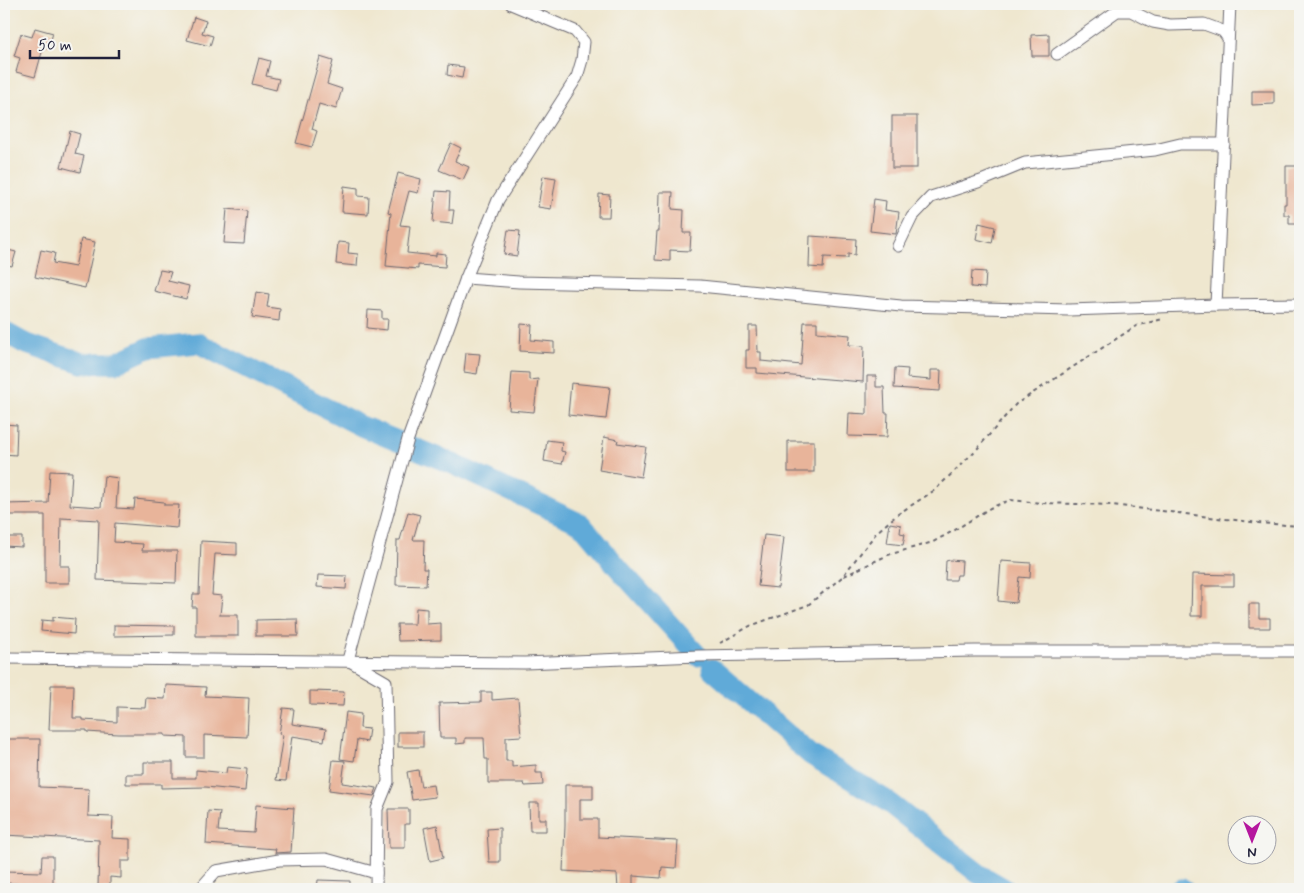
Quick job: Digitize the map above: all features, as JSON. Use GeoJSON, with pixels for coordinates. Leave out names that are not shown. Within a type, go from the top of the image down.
{"type":"FeatureCollection","features":[{"type":"Feature","properties":{"kind":"street"},"geometry":{"type":"LineString","coordinates":[[348,660],[403,456],[466,278],[498,200],[577,77],[582,60],[584,42],[575,31],[512,4]]}},
{"type":"Feature","properties":{"kind":"street"},"geometry":{"type":"LineString","coordinates":[[1216,305],[1224,144],[1228,5]]}},
{"type":"Feature","properties":{"kind":"street"},"geometry":{"type":"LineString","coordinates":[[1057,54],[1117,11],[1131,11],[1153,22],[1170,25],[1204,24],[1223,32],[1228,38]]}},
{"type":"Feature","properties":{"kind":"street"},"geometry":{"type":"LineString","coordinates":[[898,246],[912,217],[932,197],[981,181],[1025,163],[1154,150],[1180,144],[1224,144]]}},
{"type":"Feature","properties":{"kind":"street"},"geometry":{"type":"LineString","coordinates":[[466,278],[519,282],[700,286],[901,306],[1070,310],[1300,304]]}},
{"type":"Feature","properties":{"kind":"street"},"geometry":{"type":"LineString","coordinates":[[4,658],[525,663],[728,655],[1300,651]]}},
{"type":"Feature","properties":{"kind":"street"},"geometry":{"type":"LineString","coordinates":[[200,889],[216,871],[279,860],[326,859],[378,884],[377,809],[388,782],[386,682],[348,660]]}},
{"type":"Feature","properties":{"kind":"path"},"geometry":{"type":"LineString","coordinates":[[842,577],[877,532],[898,514],[935,490],[977,449],[1016,404],[1136,326],[1163,319]]}},
{"type":"Feature","properties":{"kind":"path"},"geometry":{"type":"LineString","coordinates":[[720,643],[750,626],[808,604],[842,577],[888,555],[933,542],[990,508],[1010,500],[1112,505],[1259,523],[1300,526]]}},
{"type":"Feature","properties":{"kind":"building"},"geometry":{"type":"Polygon","coordinates":[[[194,17],[206,21],[202,33],[213,36],[210,46],[187,40],[194,17]]]}},
{"type":"Feature","properties":{"kind":"building"},"geometry":{"type":"Polygon","coordinates":[[[35,28],[53,33],[49,46],[44,45],[35,77],[16,72],[20,58],[14,56],[21,34],[32,37],[35,28]]]}},
{"type":"Feature","properties":{"kind":"building"},"geometry":{"type":"Polygon","coordinates":[[[1049,34],[1049,56],[1032,56],[1031,35],[1049,34]]]}},
{"type":"Feature","properties":{"kind":"building"},"geometry":{"type":"Polygon","coordinates":[[[320,57],[333,61],[327,84],[342,89],[336,109],[319,104],[312,129],[317,131],[312,147],[296,143],[320,57]]]}},
{"type":"Feature","properties":{"kind":"building"},"geometry":{"type":"Polygon","coordinates":[[[259,58],[270,61],[266,76],[279,79],[276,90],[252,84],[259,58]]]}},
{"type":"Feature","properties":{"kind":"building"},"geometry":{"type":"Polygon","coordinates":[[[448,65],[464,67],[462,78],[447,75],[448,65]]]}},
{"type":"Feature","properties":{"kind":"building"},"geometry":{"type":"Polygon","coordinates":[[[1252,91],[1274,91],[1274,104],[1252,105],[1252,91]]]}},
{"type":"Feature","properties":{"kind":"building"},"geometry":{"type":"Polygon","coordinates":[[[892,116],[917,116],[917,168],[892,168],[892,116]]]}},
{"type":"Feature","properties":{"kind":"building"},"geometry":{"type":"Polygon","coordinates":[[[70,131],[80,134],[75,154],[84,156],[80,172],[61,167],[70,131]]]}},
{"type":"Feature","properties":{"kind":"building"},"geometry":{"type":"Polygon","coordinates":[[[451,143],[461,148],[455,161],[469,167],[463,180],[439,170],[451,143]]]}},
{"type":"Feature","properties":{"kind":"building"},"geometry":{"type":"Polygon","coordinates":[[[1286,166],[1300,166],[1300,224],[1289,224],[1289,215],[1284,215],[1284,204],[1286,204],[1286,166]]]}},
{"type":"Feature","properties":{"kind":"building"},"geometry":{"type":"Polygon","coordinates":[[[398,173],[421,179],[418,193],[409,191],[400,225],[410,226],[407,253],[436,256],[436,253],[446,254],[445,267],[418,265],[418,269],[386,266],[391,213],[388,212],[398,173]]]}},
{"type":"Feature","properties":{"kind":"building"},"geometry":{"type":"Polygon","coordinates":[[[543,176],[556,178],[551,209],[538,207],[543,176]]]}},
{"type":"Feature","properties":{"kind":"building"},"geometry":{"type":"Polygon","coordinates":[[[344,186],[358,188],[358,196],[369,197],[368,214],[342,212],[344,186]]]}},
{"type":"Feature","properties":{"kind":"building"},"geometry":{"type":"Polygon","coordinates":[[[436,191],[450,192],[449,210],[454,210],[452,224],[433,222],[436,191]]]}},
{"type":"Feature","properties":{"kind":"building"},"geometry":{"type":"Polygon","coordinates":[[[660,192],[673,192],[672,209],[684,210],[683,233],[691,233],[690,251],[670,250],[670,261],[655,260],[657,231],[659,231],[660,192]]]}},
{"type":"Feature","properties":{"kind":"building"},"geometry":{"type":"Polygon","coordinates":[[[599,194],[610,195],[609,217],[598,217],[599,194]]]}},
{"type":"Feature","properties":{"kind":"building"},"geometry":{"type":"Polygon","coordinates":[[[874,199],[886,201],[885,210],[899,212],[896,234],[870,231],[874,199]]]}},
{"type":"Feature","properties":{"kind":"building"},"geometry":{"type":"Polygon","coordinates":[[[227,209],[247,211],[244,244],[224,243],[227,209]]]}},
{"type":"Feature","properties":{"kind":"building"},"geometry":{"type":"Polygon","coordinates":[[[979,223],[995,227],[992,243],[976,239],[979,223]]]}},
{"type":"Feature","properties":{"kind":"building"},"geometry":{"type":"Polygon","coordinates":[[[508,230],[520,231],[517,256],[504,254],[508,230]]]}},
{"type":"Feature","properties":{"kind":"building"},"geometry":{"type":"Polygon","coordinates":[[[810,236],[856,239],[855,255],[848,254],[848,258],[824,257],[823,268],[809,267],[810,236]]]}},
{"type":"Feature","properties":{"kind":"building"},"geometry":{"type":"Polygon","coordinates":[[[81,239],[95,242],[85,288],[35,277],[41,250],[55,253],[53,263],[75,267],[81,239]]]}},
{"type":"Feature","properties":{"kind":"building"},"geometry":{"type":"Polygon","coordinates":[[[338,242],[349,243],[348,253],[358,254],[357,266],[336,264],[338,242]]]}},
{"type":"Feature","properties":{"kind":"building"},"geometry":{"type":"Polygon","coordinates":[[[4,249],[16,252],[12,266],[4,264],[4,249]]]}},
{"type":"Feature","properties":{"kind":"building"},"geometry":{"type":"Polygon","coordinates":[[[160,270],[171,272],[168,281],[189,286],[186,299],[154,291],[160,270]]]}},
{"type":"Feature","properties":{"kind":"building"},"geometry":{"type":"Polygon","coordinates":[[[972,271],[986,272],[985,288],[971,287],[972,271]]]}},
{"type":"Feature","properties":{"kind":"building"},"geometry":{"type":"Polygon","coordinates":[[[256,292],[269,294],[267,307],[280,309],[279,321],[252,317],[256,292]]]}},
{"type":"Feature","properties":{"kind":"building"},"geometry":{"type":"Polygon","coordinates":[[[368,310],[382,311],[382,319],[388,319],[387,330],[367,328],[368,310]]]}},
{"type":"Feature","properties":{"kind":"building"},"geometry":{"type":"Polygon","coordinates":[[[804,322],[817,322],[817,332],[850,335],[849,345],[864,346],[863,382],[757,373],[757,368],[746,368],[746,350],[749,350],[749,326],[757,326],[758,352],[761,352],[761,361],[801,365],[804,322]]]}},
{"type":"Feature","properties":{"kind":"building"},"geometry":{"type":"Polygon","coordinates":[[[521,324],[532,325],[531,340],[554,342],[554,353],[520,351],[521,324]]]}},
{"type":"Feature","properties":{"kind":"building"},"geometry":{"type":"Polygon","coordinates":[[[466,353],[480,354],[477,374],[464,372],[466,353]]]}},
{"type":"Feature","properties":{"kind":"building"},"geometry":{"type":"Polygon","coordinates":[[[895,368],[908,369],[907,378],[931,380],[931,370],[941,370],[940,391],[894,388],[895,368]]]}},
{"type":"Feature","properties":{"kind":"building"},"geometry":{"type":"Polygon","coordinates":[[[512,372],[529,373],[529,380],[538,379],[534,412],[509,410],[512,372]]]}},
{"type":"Feature","properties":{"kind":"building"},"geometry":{"type":"Polygon","coordinates":[[[867,376],[876,376],[876,387],[884,387],[885,413],[888,413],[887,437],[848,436],[849,413],[867,414],[867,376]]]}},
{"type":"Feature","properties":{"kind":"building"},"geometry":{"type":"Polygon","coordinates":[[[571,383],[610,387],[606,419],[568,415],[571,383]]]}},
{"type":"Feature","properties":{"kind":"building"},"geometry":{"type":"Polygon","coordinates":[[[4,424],[17,425],[16,455],[4,454],[4,424]]]}},
{"type":"Feature","properties":{"kind":"building"},"geometry":{"type":"Polygon","coordinates":[[[604,437],[618,440],[617,443],[646,447],[641,477],[599,470],[604,437]]]}},
{"type":"Feature","properties":{"kind":"building"},"geometry":{"type":"Polygon","coordinates":[[[547,440],[562,442],[561,451],[565,452],[562,464],[544,461],[547,440]]]}},
{"type":"Feature","properties":{"kind":"building"},"geometry":{"type":"Polygon","coordinates":[[[788,441],[814,441],[814,472],[788,472],[788,441]]]}},
{"type":"Feature","properties":{"kind":"building"},"geometry":{"type":"Polygon","coordinates":[[[50,471],[72,472],[70,505],[101,507],[104,476],[118,478],[116,508],[134,509],[135,499],[164,502],[164,505],[179,505],[177,528],[115,523],[114,542],[143,544],[142,551],[177,551],[176,583],[97,580],[99,520],[61,518],[60,566],[69,566],[69,583],[45,583],[45,515],[4,515],[4,504],[48,503],[50,471]]]}},
{"type":"Feature","properties":{"kind":"building"},"geometry":{"type":"Polygon","coordinates":[[[408,512],[420,515],[413,540],[424,540],[423,569],[427,569],[426,586],[396,585],[397,540],[400,540],[408,512]]]}},
{"type":"Feature","properties":{"kind":"building"},"geometry":{"type":"Polygon","coordinates":[[[890,523],[901,525],[900,533],[905,534],[903,545],[887,543],[890,523]]]}},
{"type":"Feature","properties":{"kind":"building"},"geometry":{"type":"Polygon","coordinates":[[[764,535],[784,537],[778,588],[758,586],[764,535]]]}},
{"type":"Feature","properties":{"kind":"building"},"geometry":{"type":"Polygon","coordinates":[[[4,537],[22,537],[22,547],[4,546],[4,537]]]}},
{"type":"Feature","properties":{"kind":"building"},"geometry":{"type":"Polygon","coordinates":[[[201,541],[237,543],[237,555],[215,554],[212,595],[222,596],[220,615],[238,615],[238,636],[196,636],[196,607],[192,607],[193,594],[199,594],[201,541]]]}},
{"type":"Feature","properties":{"kind":"building"},"geometry":{"type":"Polygon","coordinates":[[[946,561],[962,561],[961,575],[957,575],[956,580],[945,580],[946,561]]]}},
{"type":"Feature","properties":{"kind":"building"},"geometry":{"type":"Polygon","coordinates":[[[1001,561],[1031,563],[1030,578],[1019,577],[1016,603],[998,601],[1001,561]]]}},
{"type":"Feature","properties":{"kind":"building"},"geometry":{"type":"Polygon","coordinates":[[[1192,574],[1234,575],[1234,586],[1202,586],[1202,616],[1191,616],[1192,574]]]}},
{"type":"Feature","properties":{"kind":"building"},"geometry":{"type":"Polygon","coordinates":[[[318,575],[347,576],[346,589],[317,587],[318,575]]]}},
{"type":"Feature","properties":{"kind":"building"},"geometry":{"type":"Polygon","coordinates":[[[1249,604],[1259,604],[1259,618],[1270,618],[1270,628],[1249,628],[1249,604]]]}},
{"type":"Feature","properties":{"kind":"building"},"geometry":{"type":"Polygon","coordinates":[[[416,608],[427,609],[427,624],[441,623],[441,640],[398,641],[397,624],[415,624],[416,608]]]}},
{"type":"Feature","properties":{"kind":"building"},"geometry":{"type":"Polygon","coordinates":[[[53,617],[75,619],[74,634],[41,631],[42,620],[53,621],[53,617]]]}},
{"type":"Feature","properties":{"kind":"building"},"geometry":{"type":"Polygon","coordinates":[[[297,619],[298,636],[256,636],[256,620],[297,619]]]}},
{"type":"Feature","properties":{"kind":"building"},"geometry":{"type":"Polygon","coordinates":[[[114,625],[174,626],[174,635],[114,636],[114,625]]]}},
{"type":"Feature","properties":{"kind":"building"},"geometry":{"type":"Polygon","coordinates":[[[51,685],[74,685],[73,718],[83,718],[83,720],[117,722],[117,707],[145,708],[146,698],[165,699],[166,685],[206,687],[205,696],[249,698],[247,737],[204,735],[204,757],[186,757],[186,737],[165,736],[165,734],[87,732],[87,730],[49,730],[51,685]]]}},
{"type":"Feature","properties":{"kind":"building"},"geometry":{"type":"Polygon","coordinates":[[[310,691],[344,692],[343,706],[310,705],[310,691]]]}},
{"type":"Feature","properties":{"kind":"building"},"geometry":{"type":"Polygon","coordinates":[[[481,692],[492,692],[492,700],[518,698],[521,736],[506,737],[506,761],[512,761],[512,767],[536,765],[536,773],[542,773],[543,785],[525,786],[524,783],[488,783],[488,759],[485,759],[484,738],[465,738],[465,743],[456,744],[456,738],[440,738],[439,703],[481,702],[481,692]]]}},
{"type":"Feature","properties":{"kind":"building"},"geometry":{"type":"Polygon","coordinates":[[[283,708],[294,709],[292,724],[326,729],[324,741],[292,736],[286,781],[276,780],[283,735],[279,734],[283,708]]]}},
{"type":"Feature","properties":{"kind":"building"},"geometry":{"type":"Polygon","coordinates":[[[346,712],[361,714],[360,728],[369,729],[367,742],[357,740],[354,761],[340,759],[346,712]]]}},
{"type":"Feature","properties":{"kind":"building"},"geometry":{"type":"Polygon","coordinates":[[[398,732],[423,732],[423,747],[398,747],[398,732]]]}},
{"type":"Feature","properties":{"kind":"building"},"geometry":{"type":"Polygon","coordinates":[[[4,739],[40,739],[39,787],[89,789],[88,816],[113,817],[112,838],[130,839],[130,861],[121,861],[121,878],[110,877],[110,889],[98,889],[99,840],[4,835],[4,739]]]}},
{"type":"Feature","properties":{"kind":"building"},"geometry":{"type":"Polygon","coordinates":[[[333,760],[345,761],[342,783],[377,788],[374,796],[329,790],[333,760]]]}},
{"type":"Feature","properties":{"kind":"building"},"geometry":{"type":"Polygon","coordinates":[[[144,762],[173,762],[173,778],[196,778],[196,770],[226,773],[227,767],[247,769],[245,791],[206,787],[161,788],[161,784],[126,784],[126,774],[144,774],[144,762]]]}},
{"type":"Feature","properties":{"kind":"building"},"geometry":{"type":"Polygon","coordinates":[[[418,770],[421,787],[433,785],[435,797],[412,800],[407,772],[418,770]]]}},
{"type":"Feature","properties":{"kind":"building"},"geometry":{"type":"Polygon","coordinates":[[[565,785],[593,785],[593,799],[580,799],[580,819],[598,819],[598,837],[678,841],[676,868],[662,867],[661,878],[633,876],[633,889],[618,889],[617,874],[563,871],[565,785]]]}},
{"type":"Feature","properties":{"kind":"building"},"geometry":{"type":"Polygon","coordinates":[[[529,803],[539,803],[539,819],[546,819],[546,831],[530,831],[529,803]]]}},
{"type":"Feature","properties":{"kind":"building"},"geometry":{"type":"Polygon","coordinates":[[[256,805],[294,808],[291,852],[275,853],[276,849],[206,844],[208,811],[220,812],[218,831],[254,833],[256,805]]]}},
{"type":"Feature","properties":{"kind":"building"},"geometry":{"type":"Polygon","coordinates":[[[388,809],[409,809],[409,824],[405,824],[405,848],[389,848],[388,809]]]}},
{"type":"Feature","properties":{"kind":"building"},"geometry":{"type":"Polygon","coordinates":[[[437,825],[443,858],[430,861],[424,828],[437,825]]]}},
{"type":"Feature","properties":{"kind":"building"},"geometry":{"type":"Polygon","coordinates":[[[500,828],[500,862],[489,862],[487,829],[500,828]]]}},
{"type":"Feature","properties":{"kind":"building"},"geometry":{"type":"Polygon","coordinates":[[[42,856],[53,856],[53,889],[39,889],[39,884],[4,883],[4,871],[41,872],[42,856]]]}},
{"type":"Feature","properties":{"kind":"building"},"geometry":{"type":"Polygon","coordinates":[[[318,880],[350,881],[350,889],[317,889],[318,880]]]}},
{"type":"Feature","properties":{"kind":"waterway"},"geometry":{"type":"LineString","coordinates":[[4,332],[24,343],[82,363],[116,363],[148,348],[198,343],[361,426],[453,464],[581,524],[698,656]]}},
{"type":"Feature","properties":{"kind":"waterway"},"geometry":{"type":"LineString","coordinates":[[712,669],[811,755],[884,799],[979,874],[1005,889]]}}]}
